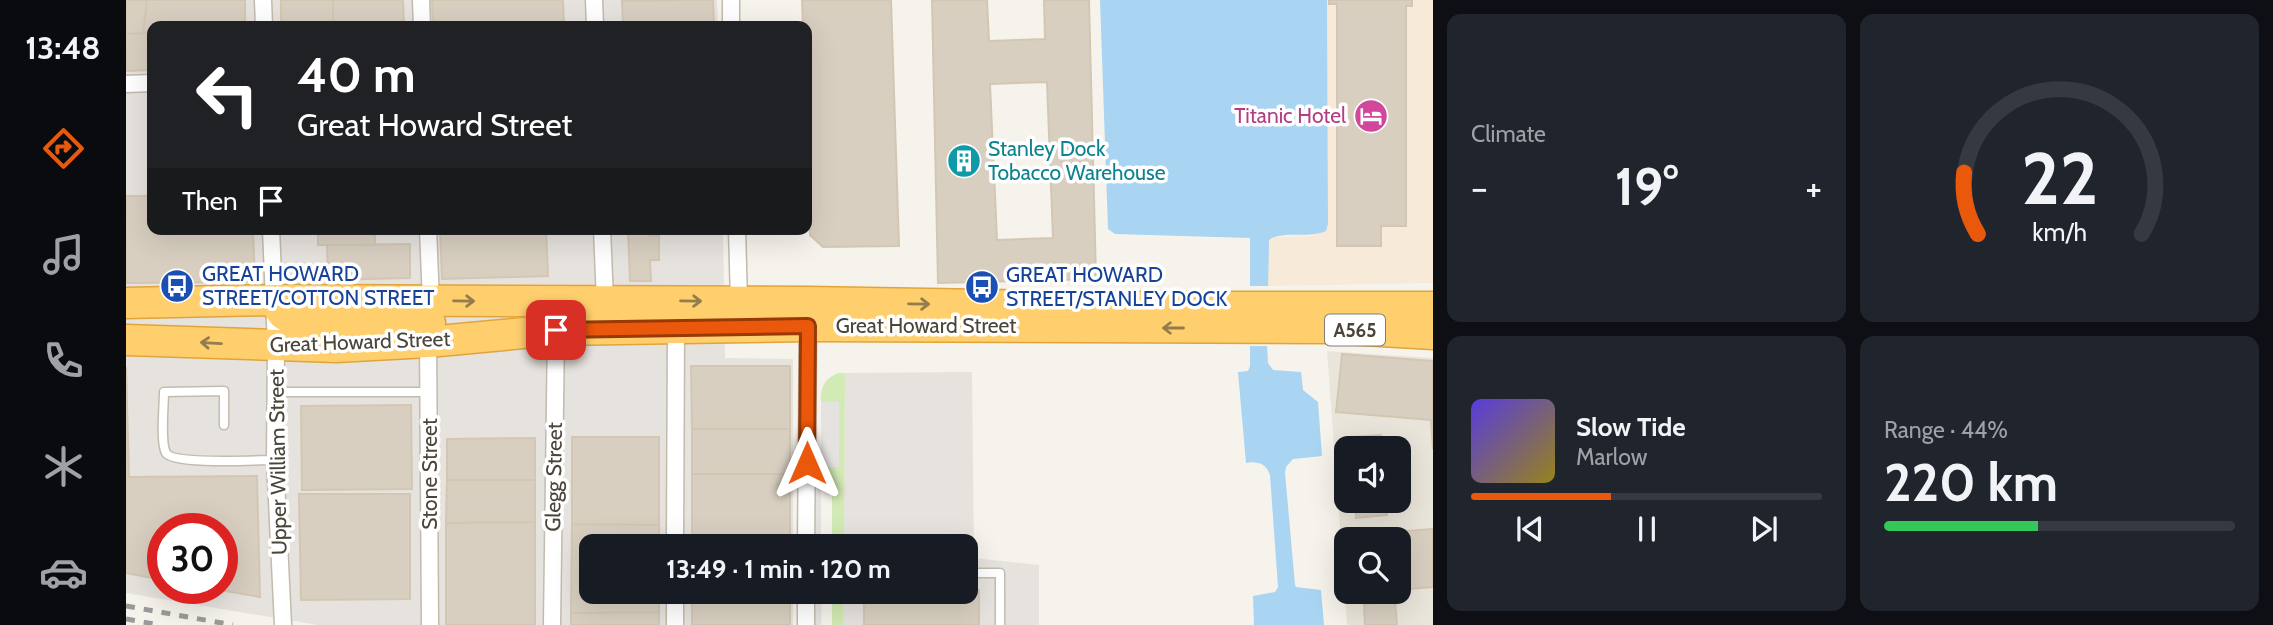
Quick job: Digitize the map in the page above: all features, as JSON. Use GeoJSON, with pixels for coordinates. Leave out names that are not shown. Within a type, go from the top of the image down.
{"type":"FeatureCollection","features":[{"type":"Feature","properties":{"kind":"highway","name":"Great Howard Street"},"geometry":{"type":"LineString","coordinates":[[126,303],[273,300],[429,322],[483,321],[556,330],[1277,317],[1433,307]]}},
{"type":"Feature","properties":{"kind":"highway","name":"Great Howard Street"},"geometry":{"type":"LineString","coordinates":[[126,340],[322,347],[429,322],[605,301],[1109,307],[1241,317]]}},
{"type":"Feature","properties":{"kind":"highway","name":"Great Howard Street"},"geometry":{"type":"LineString","coordinates":[[1277,317],[1433,334]]}},
{"type":"Feature","properties":{"kind":"highway"},"geometry":{"type":"LineString","coordinates":[[126,319],[248,325],[268,335],[276,346]]}},
{"type":"Feature","properties":{"kind":"street"},"geometry":{"type":"LineString","coordinates":[[263,0],[264,21]]}},
{"type":"Feature","properties":{"kind":"street"},"geometry":{"type":"LineString","coordinates":[[421,0],[422,21]]}},
{"type":"Feature","properties":{"kind":"street"},"geometry":{"type":"LineString","coordinates":[[594,0],[595,21]]}},
{"type":"Feature","properties":{"kind":"street"},"geometry":{"type":"LineString","coordinates":[[731,0],[732,21]]}},
{"type":"Feature","properties":{"kind":"street"},"geometry":{"type":"LineString","coordinates":[[126,84],[147,83]]}},
{"type":"Feature","properties":{"kind":"street","name":"Upper William Street"},"geometry":{"type":"LineString","coordinates":[[271,235],[276,346],[275,460],[283,625]]}},
{"type":"Feature","properties":{"kind":"street","name":"Stone Street"},"geometry":{"type":"LineString","coordinates":[[428,235],[430,625]]}},
{"type":"Feature","properties":{"kind":"street"},"geometry":{"type":"LineString","coordinates":[[602,235],[605,301]]}},
{"type":"Feature","properties":{"kind":"street"},"geometry":{"type":"LineString","coordinates":[[737,235],[739,302]]}},
{"type":"Feature","properties":{"kind":"street"},"geometry":{"type":"LineString","coordinates":[[806,534],[808,326]]}},
{"type":"Feature","properties":{"kind":"street"},"geometry":{"type":"LineString","coordinates":[[675,534],[676,328]]}},
{"type":"Feature","properties":{"kind":"street","name":"Glegg Street"},"geometry":{"type":"LineString","coordinates":[[552,625],[556,330]]}},
{"type":"Feature","properties":{"kind":"street"},"geometry":{"type":"LineString","coordinates":[[675,604],[675,625]]}},
{"type":"Feature","properties":{"kind":"street"},"geometry":{"type":"LineString","coordinates":[[806,604],[806,625]]}},
{"type":"Feature","properties":{"kind":"lane"},"geometry":{"type":"LineString","coordinates":[[224,425],[224,391],[164,392],[165,451],[169,456],[175,459],[200,460],[275,460]]}},
{"type":"Feature","properties":{"kind":"lane"},"geometry":{"type":"LineString","coordinates":[[275,392],[429,392]]}},
{"type":"Feature","properties":{"kind":"lane"},"geometry":{"type":"LineString","coordinates":[[978,573],[1000,573],[1000,625]]}},
{"type":"Feature","properties":{"kind":"shaded area"},"geometry":{"type":"Polygon","coordinates":[[[126,0],[717,0],[718,21],[147,21],[147,235],[723,235],[725,358],[793,359],[793,534],[579,534],[579,604],[793,604],[793,625],[318,625],[192,604],[238,604],[238,513],[147,513],[147,596],[126,593],[126,0]]]}},
{"type":"Feature","properties":{"kind":"shaded area"},"geometry":{"type":"Polygon","coordinates":[[[1327,0],[1433,0],[1433,283],[1268,286],[1268,243],[1271,237],[1313,236],[1326,231],[1328,224],[1327,0]]]}},
{"type":"Feature","properties":{"kind":"shaded area"},"geometry":{"type":"Polygon","coordinates":[[[1327,351],[1433,358],[1433,625],[1347,625],[1345,604],[1411,604],[1411,527],[1340,527],[1339,513],[1411,513],[1411,436],[1334,436],[1334,447],[1327,351]]]}},
{"type":"Feature","properties":{"kind":"shaded area"},"geometry":{"type":"Polygon","coordinates":[[[972,372],[974,534],[844,534],[845,373],[972,372]]]}},
{"type":"Feature","properties":{"kind":"shaded area"},"geometry":{"type":"Polygon","coordinates":[[[821,402],[839,402],[839,467],[821,467],[821,402]]]}},
{"type":"Feature","properties":{"kind":"shaded area"},"geometry":{"type":"Polygon","coordinates":[[[814,474],[821,481],[821,534],[813,534],[814,474]]]}},
{"type":"Feature","properties":{"kind":"shaded area"},"geometry":{"type":"Polygon","coordinates":[[[978,558],[1039,565],[1039,625],[843,625],[843,604],[978,604],[978,558]]]}},
{"type":"Feature","properties":{"kind":"shaded area"},"geometry":{"type":"Polygon","coordinates":[[[813,604],[822,604],[821,625],[814,625],[813,604]]]}},
{"type":"Feature","properties":{"kind":"green space"},"geometry":{"type":"Polygon","coordinates":[[[845,373],[844,534],[832,534],[832,478],[821,467],[839,466],[838,402],[821,402],[822,388],[833,375],[845,373]]]}},
{"type":"Feature","properties":{"kind":"green space"},"geometry":{"type":"Polygon","coordinates":[[[832,604],[843,604],[843,625],[832,625],[832,604]]]}},
{"type":"Feature","properties":{"kind":"water"},"geometry":{"type":"Polygon","coordinates":[[[1100,0],[1327,0],[1328,224],[1326,231],[1319,233],[1281,236],[1269,240],[1267,346],[1268,363],[1273,370],[1301,372],[1303,390],[1318,402],[1322,456],[1293,459],[1286,467],[1285,473],[1295,585],[1321,590],[1324,625],[1254,625],[1253,596],[1275,592],[1278,587],[1270,475],[1261,464],[1246,463],[1238,372],[1248,371],[1250,366],[1250,238],[1115,234],[1108,229],[1100,0]]]}},
{"type":"Feature","properties":{"kind":"pier"},"geometry":{"type":"Polygon","coordinates":[[[1247,286],[1271,286],[1271,346],[1247,346],[1247,286]]]}},
{"type":"Feature","properties":{"kind":"building"},"geometry":{"type":"Polygon","coordinates":[[[126,0],[147,0],[143,33],[126,34],[126,0]]]}},
{"type":"Feature","properties":{"kind":"building"},"geometry":{"type":"Polygon","coordinates":[[[147,0],[245,0],[245,21],[147,21],[147,33],[143,33],[147,0]]]}},
{"type":"Feature","properties":{"kind":"building"},"geometry":{"type":"Polygon","coordinates":[[[281,0],[333,0],[333,21],[281,21],[281,0]]]}},
{"type":"Feature","properties":{"kind":"building"},"geometry":{"type":"Polygon","coordinates":[[[333,0],[403,0],[404,21],[333,21],[333,0]]]}},
{"type":"Feature","properties":{"kind":"building"},"geometry":{"type":"Polygon","coordinates":[[[432,0],[563,0],[564,21],[433,21],[432,0]]]}},
{"type":"Feature","properties":{"kind":"building"},"geometry":{"type":"Polygon","coordinates":[[[713,0],[714,21],[623,21],[622,1],[713,0]]]}},
{"type":"Feature","properties":{"kind":"building"},"geometry":{"type":"Polygon","coordinates":[[[802,0],[891,0],[899,246],[823,247],[810,235],[812,21],[803,21],[802,0]]]}},
{"type":"Feature","properties":{"kind":"building","name":"Stanley Dock Tobacco Warehouse"},"geometry":{"type":"Polygon","coordinates":[[[932,0],[987,0],[989,41],[1045,39],[1044,0],[1089,0],[1096,279],[938,283],[932,0]],[[1047,82],[990,84],[997,240],[1053,238],[1047,82]]]}},
{"type":"Feature","properties":{"kind":"building","name":"Titanic Hotel"},"geometry":{"type":"Polygon","coordinates":[[[1329,0],[1412,0],[1412,6],[1406,6],[1406,226],[1381,226],[1381,246],[1337,246],[1337,4],[1329,4],[1329,0]]]}},
{"type":"Feature","properties":{"kind":"building"},"geometry":{"type":"Polygon","coordinates":[[[147,33],[147,70],[126,71],[126,34],[147,33]]]}},
{"type":"Feature","properties":{"kind":"building"},"geometry":{"type":"Polygon","coordinates":[[[126,196],[147,196],[147,235],[253,235],[255,282],[126,283],[126,196]]]}},
{"type":"Feature","properties":{"kind":"building"},"geometry":{"type":"Polygon","coordinates":[[[318,235],[375,235],[375,245],[318,245],[318,235]]]}},
{"type":"Feature","properties":{"kind":"building"},"geometry":{"type":"Polygon","coordinates":[[[440,235],[546,235],[548,276],[442,279],[440,235]]]}},
{"type":"Feature","properties":{"kind":"building"},"geometry":{"type":"Polygon","coordinates":[[[628,235],[659,236],[659,260],[650,260],[651,281],[630,281],[628,235]]]}},
{"type":"Feature","properties":{"kind":"building"},"geometry":{"type":"Polygon","coordinates":[[[410,244],[410,278],[328,280],[327,245],[410,244]]]}},
{"type":"Feature","properties":{"kind":"building"},"geometry":{"type":"Polygon","coordinates":[[[1342,354],[1433,361],[1433,449],[1431,420],[1336,412],[1342,354]]]}},
{"type":"Feature","properties":{"kind":"building"},"geometry":{"type":"Polygon","coordinates":[[[691,366],[790,366],[790,429],[692,429],[691,366]]]}},
{"type":"Feature","properties":{"kind":"building"},"geometry":{"type":"Polygon","coordinates":[[[126,367],[129,477],[126,477],[126,367]]]}},
{"type":"Feature","properties":{"kind":"building"},"geometry":{"type":"Polygon","coordinates":[[[411,405],[412,489],[302,490],[301,406],[411,405]]]}},
{"type":"Feature","properties":{"kind":"building"},"geometry":{"type":"Polygon","coordinates":[[[692,429],[790,429],[790,474],[692,474],[692,429]]]}},
{"type":"Feature","properties":{"kind":"building"},"geometry":{"type":"Polygon","coordinates":[[[572,437],[659,437],[659,525],[572,524],[572,437]]]}},
{"type":"Feature","properties":{"kind":"building"},"geometry":{"type":"Polygon","coordinates":[[[535,438],[535,480],[447,480],[447,439],[535,438]]]}},
{"type":"Feature","properties":{"kind":"building"},"geometry":{"type":"Polygon","coordinates":[[[692,474],[790,474],[790,534],[692,534],[692,474]]]}},
{"type":"Feature","properties":{"kind":"building"},"geometry":{"type":"Polygon","coordinates":[[[257,476],[260,597],[238,593],[238,513],[147,513],[147,577],[126,573],[126,477],[257,476]]]}},
{"type":"Feature","properties":{"kind":"building"},"geometry":{"type":"Polygon","coordinates":[[[447,480],[535,480],[535,522],[446,523],[447,480]]]}},
{"type":"Feature","properties":{"kind":"building"},"geometry":{"type":"Polygon","coordinates":[[[299,494],[410,494],[410,599],[301,600],[299,494]]]}},
{"type":"Feature","properties":{"kind":"building"},"geometry":{"type":"Polygon","coordinates":[[[1356,513],[1387,513],[1387,515],[1356,518],[1356,513]]]}},
{"type":"Feature","properties":{"kind":"building"},"geometry":{"type":"Polygon","coordinates":[[[535,522],[535,625],[446,625],[446,523],[535,522]]]}},
{"type":"Feature","properties":{"kind":"building"},"geometry":{"type":"Polygon","coordinates":[[[572,524],[659,525],[659,534],[579,534],[579,604],[659,604],[659,612],[571,613],[572,524]]]}},
{"type":"Feature","properties":{"kind":"building"},"geometry":{"type":"Polygon","coordinates":[[[1433,529],[1433,587],[1411,589],[1411,531],[1433,529]]]}},
{"type":"Feature","properties":{"kind":"building"},"geometry":{"type":"Polygon","coordinates":[[[978,590],[979,625],[864,625],[864,604],[978,604],[978,590]]]}},
{"type":"Feature","properties":{"kind":"building"},"geometry":{"type":"Polygon","coordinates":[[[692,604],[790,604],[790,625],[692,625],[692,604]]]}},
{"type":"Feature","properties":{"kind":"building"},"geometry":{"type":"Polygon","coordinates":[[[1364,604],[1395,604],[1397,625],[1365,625],[1364,604]]]}},
{"type":"Feature","properties":{"kind":"building"},"geometry":{"type":"Polygon","coordinates":[[[659,612],[659,625],[571,625],[571,613],[659,612]]]}},
{"type":"Feature","properties":{"kind":"railway"},"geometry":{"type":"LineString","coordinates":[[126,606],[233,625]]}},
{"type":"Feature","properties":{"kind":"railway"},"geometry":{"type":"LineString","coordinates":[[126,619],[160,625]]}},
{"type":"Feature","properties":{"kind":"place","name":"Titanic Hotel"},"geometry":{"type":"Point","coordinates":[1371,116]}},
{"type":"Feature","properties":{"kind":"place","name":"Stanley Dock Tobacco Warehouse"},"geometry":{"type":"Point","coordinates":[964,161]}},
{"type":"Feature","properties":{"kind":"place","name":"GREAT HOWARD STREET/COTTON STREET"},"geometry":{"type":"Point","coordinates":[177,286]}},
{"type":"Feature","properties":{"kind":"place","name":"GREAT HOWARD STREET/STANLEY DOCK"},"geometry":{"type":"Point","coordinates":[982,287]}},
{"type":"Feature","properties":{"kind":"route"},"geometry":{"type":"LineString","coordinates":[[556,330],[808,326],[807,463]]}}]}
